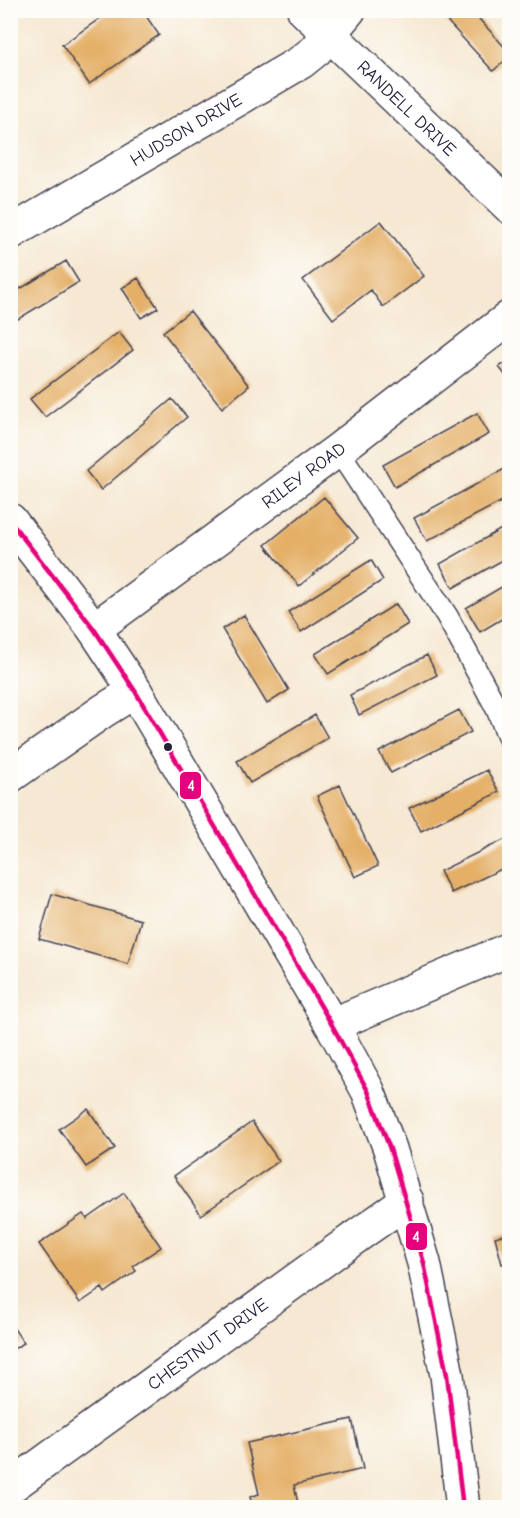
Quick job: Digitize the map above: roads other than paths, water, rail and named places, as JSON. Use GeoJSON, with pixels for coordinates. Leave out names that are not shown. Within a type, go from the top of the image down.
{"type":"FeatureCollection","features":[{"type":"Feature","properties":{"kind":"street","name":"RANDELL DRIVE"},"geometry":{"type":"LineString","coordinates":[[304,10],[339,23],[510,207]]}},
{"type":"Feature","properties":{"kind":"street","name":"HUDSON DRIVE"},"geometry":{"type":"LineString","coordinates":[[10,233],[301,62],[316,50],[339,23]]}},
{"type":"Feature","properties":{"kind":"street","name":"RILEY ROAD"},"geometry":{"type":"LineString","coordinates":[[94,629],[338,450],[510,317]]}},
{"type":"Feature","properties":{"kind":"street"},"geometry":{"type":"LineString","coordinates":[[10,520],[94,629],[135,691],[332,1025],[368,1091],[407,1201],[424,1263],[447,1375],[463,1508]]}},
{"type":"Feature","properties":{"kind":"street"},"geometry":{"type":"LineString","coordinates":[[10,776],[135,691]]}},
{"type":"Feature","properties":{"kind":"street"},"geometry":{"type":"LineString","coordinates":[[332,1025],[510,949]]}},
{"type":"Feature","properties":{"kind":"street","name":"CHESTNUT DRIVE"},"geometry":{"type":"LineString","coordinates":[[10,1487],[407,1201]]}},
{"type":"Feature","properties":{"kind":"lane"},"geometry":{"type":"LineString","coordinates":[[338,450],[447,616],[495,707],[510,741]]}}]}
